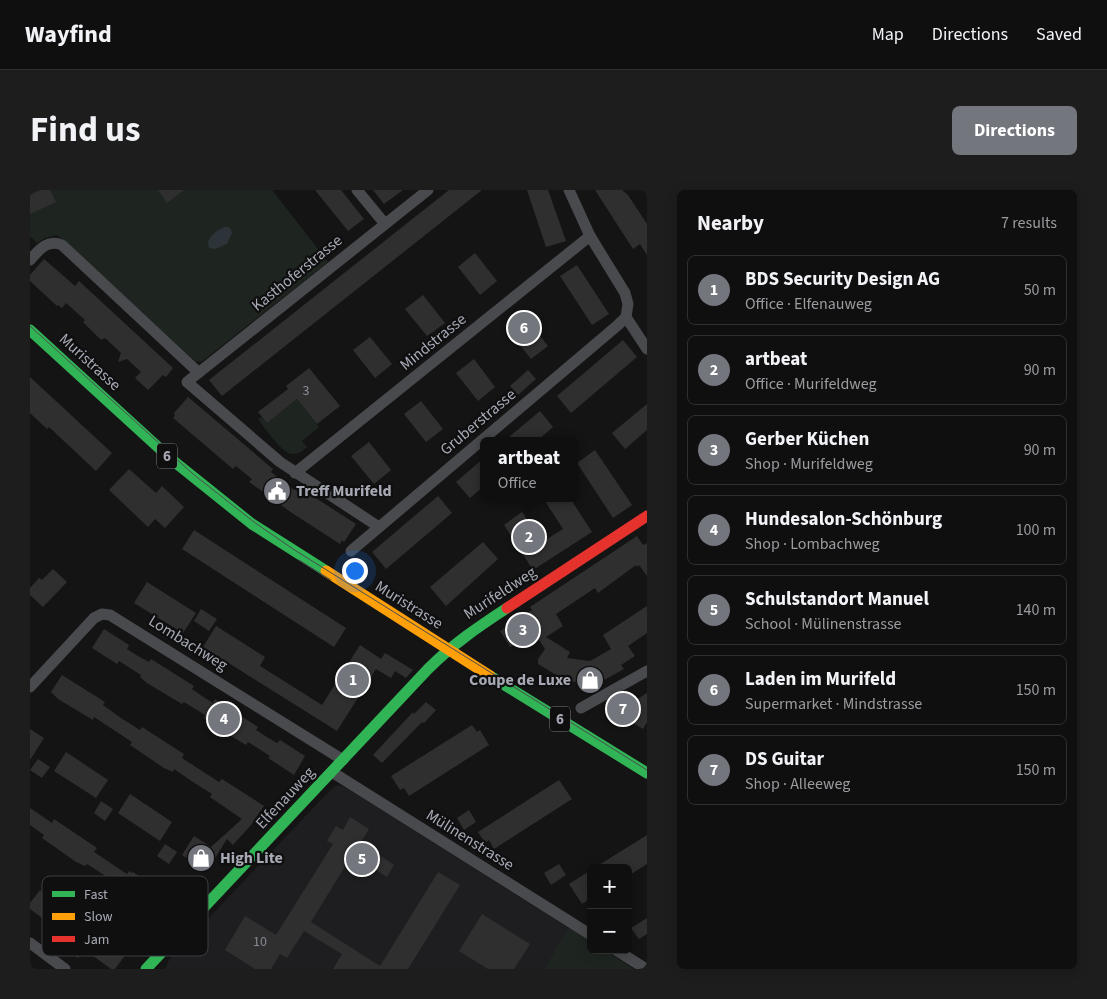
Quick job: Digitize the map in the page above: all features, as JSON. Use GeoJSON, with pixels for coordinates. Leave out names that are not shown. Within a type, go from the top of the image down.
{"type":"FeatureCollection","features":[{"type":"Feature","properties":{"kind":"main road","name":"Muristrasse"},"geometry":{"type":"LineString","coordinates":[[30,330],[171,459],[260,529],[647,773]]}},
{"type":"Feature","properties":{"kind":"main road","name":"Murifeldweg"},"geometry":{"type":"LineString","coordinates":[[448,649],[496,614],[647,516]]}},
{"type":"Feature","properties":{"kind":"main road","name":"Elfenauweg"},"geometry":{"type":"LineString","coordinates":[[208,903],[448,649]]}},
{"type":"Feature","properties":{"kind":"main road","name":"Elfenauweg"},"geometry":{"type":"LineString","coordinates":[[146,969],[158,956]]}},
{"type":"Feature","properties":{"kind":"street"},"geometry":{"type":"LineString","coordinates":[[357,190],[385,224]]}},
{"type":"Feature","properties":{"kind":"street","name":"Kasthoferstrasse"},"geometry":{"type":"LineString","coordinates":[[295,473],[187,382],[428,190]]}},
{"type":"Feature","properties":{"kind":"street"},"geometry":{"type":"LineString","coordinates":[[569,190],[590,236],[625,293],[628,300],[626,317],[647,348]]}},
{"type":"Feature","properties":{"kind":"street","name":"Mindstrasse"},"geometry":{"type":"LineString","coordinates":[[295,473],[590,236]]}},
{"type":"Feature","properties":{"kind":"street"},"geometry":{"type":"LineString","coordinates":[[30,260],[46,244],[62,245],[198,372]]}},
{"type":"Feature","properties":{"kind":"street","name":"Gruberstrasse"},"geometry":{"type":"LineString","coordinates":[[485,437],[626,317]]}},
{"type":"Feature","properties":{"kind":"street","name":"Gruberstrasse"},"geometry":{"type":"LineString","coordinates":[[351,551],[480,442]]}},
{"type":"Feature","properties":{"kind":"street"},"geometry":{"type":"LineString","coordinates":[[295,473],[379,527]]}},
{"type":"Feature","properties":{"kind":"street","name":"Lombachweg"},"geometry":{"type":"LineString","coordinates":[[30,687],[94,618],[102,614],[110,614],[343,760]]}},
{"type":"Feature","properties":{"kind":"street"},"geometry":{"type":"LineString","coordinates":[[581,708],[647,671]]}},
{"type":"Feature","properties":{"kind":"street","name":"Mülinenstrasse"},"geometry":{"type":"LineString","coordinates":[[332,772],[587,931]]}},
{"type":"Feature","properties":{"kind":"street"},"geometry":{"type":"LineString","coordinates":[[30,943],[42,952]]}},
{"type":"Feature","properties":{"kind":"street"},"geometry":{"type":"LineString","coordinates":[[622,954],[646,969]]}},
{"type":"Feature","properties":{"kind":"street"},"geometry":{"type":"LineString","coordinates":[[48,956],[65,969]]}},
{"type":"Feature","properties":{"kind":"shaded area"},"geometry":{"type":"Polygon","coordinates":[[[34,190],[272,190],[328,262],[201,362],[195,361],[57,235],[45,238],[37,243],[30,236],[30,192],[34,190]]]}},
{"type":"Feature","properties":{"kind":"shaded area"},"geometry":{"type":"Polygon","coordinates":[[[228,227],[232,233],[227,244],[215,249],[209,248],[209,239],[222,228],[228,227]]]}},
{"type":"Feature","properties":{"kind":"shaded area"},"geometry":{"type":"Polygon","coordinates":[[[297,399],[319,427],[302,441],[307,447],[299,453],[292,454],[279,445],[258,419],[262,417],[267,423],[297,399]]]}},
{"type":"Feature","properties":{"kind":"shaded area"},"geometry":{"type":"Polygon","coordinates":[[[337,785],[345,787],[587,939],[587,954],[610,954],[634,969],[165,969],[173,956],[208,956],[208,919],[331,789],[337,785]]]}},
{"type":"Feature","properties":{"kind":"shaded area"},"geometry":{"type":"Polygon","coordinates":[[[569,928],[587,939],[587,954],[610,954],[631,967],[630,969],[544,969],[569,928]]]}},
{"type":"Feature","properties":{"kind":"building"},"geometry":{"type":"Polygon","coordinates":[[[41,190],[50,190],[56,202],[30,214],[30,195],[41,190]]]}},
{"type":"Feature","properties":{"kind":"building"},"geometry":{"type":"Polygon","coordinates":[[[158,190],[184,190],[167,203],[158,190]]]}},
{"type":"Feature","properties":{"kind":"building"},"geometry":{"type":"Polygon","coordinates":[[[315,190],[341,190],[364,219],[348,231],[315,190]]]}},
{"type":"Feature","properties":{"kind":"building"},"geometry":{"type":"Polygon","coordinates":[[[373,190],[403,190],[384,204],[373,190]]]}},
{"type":"Feature","properties":{"kind":"building"},"geometry":{"type":"Polygon","coordinates":[[[449,190],[482,190],[222,396],[209,380],[449,190]]]}},
{"type":"Feature","properties":{"kind":"building"},"geometry":{"type":"Polygon","coordinates":[[[527,190],[548,190],[566,241],[546,247],[527,190]]]}},
{"type":"Feature","properties":{"kind":"building"},"geometry":{"type":"Polygon","coordinates":[[[595,190],[622,190],[628,195],[647,224],[647,255],[640,244],[633,249],[595,190]]]}},
{"type":"Feature","properties":{"kind":"building"},"geometry":{"type":"Polygon","coordinates":[[[475,253],[497,281],[480,295],[458,267],[475,253]]]}},
{"type":"Feature","properties":{"kind":"building"},"geometry":{"type":"Polygon","coordinates":[[[44,259],[75,286],[79,281],[173,368],[166,377],[163,375],[148,390],[135,378],[141,372],[127,359],[118,362],[121,353],[105,338],[101,340],[83,322],[85,320],[66,303],[62,308],[57,306],[30,281],[30,275],[44,259]]]}},
{"type":"Feature","properties":{"kind":"building"},"geometry":{"type":"Polygon","coordinates":[[[577,265],[609,314],[592,325],[560,276],[577,265]]]}},
{"type":"Feature","properties":{"kind":"building"},"geometry":{"type":"Polygon","coordinates":[[[423,295],[445,323],[427,336],[405,309],[423,295]]]}},
{"type":"Feature","properties":{"kind":"building"},"geometry":{"type":"Polygon","coordinates":[[[526,318],[548,346],[531,359],[509,331],[526,318]]]}},
{"type":"Feature","properties":{"kind":"building"},"geometry":{"type":"Polygon","coordinates":[[[370,337],[392,364],[375,378],[353,350],[370,337]]]}},
{"type":"Feature","properties":{"kind":"building"},"geometry":{"type":"Polygon","coordinates":[[[623,340],[637,357],[571,413],[557,396],[623,340]]]}},
{"type":"Feature","properties":{"kind":"building"},"geometry":{"type":"Polygon","coordinates":[[[474,359],[495,387],[478,401],[456,373],[474,359]]]}},
{"type":"Feature","properties":{"kind":"building"},"geometry":{"type":"Polygon","coordinates":[[[309,368],[340,406],[317,424],[297,399],[267,423],[258,412],[288,389],[286,386],[309,368]]]}},
{"type":"Feature","properties":{"kind":"building"},"geometry":{"type":"Polygon","coordinates":[[[528,370],[536,379],[518,395],[510,386],[528,370]]]}},
{"type":"Feature","properties":{"kind":"building"},"geometry":{"type":"Polygon","coordinates":[[[30,377],[112,453],[96,471],[49,427],[47,429],[30,413],[30,377]]]}},
{"type":"Feature","properties":{"kind":"building"},"geometry":{"type":"Polygon","coordinates":[[[188,397],[273,469],[271,472],[294,490],[297,486],[356,524],[344,542],[342,540],[340,544],[249,482],[252,479],[236,466],[233,469],[173,418],[174,413],[188,397]]]}},
{"type":"Feature","properties":{"kind":"building"},"geometry":{"type":"Polygon","coordinates":[[[421,401],[443,429],[426,442],[404,414],[421,401]]]}},
{"type":"Feature","properties":{"kind":"building"},"geometry":{"type":"Polygon","coordinates":[[[647,404],[647,430],[625,449],[612,433],[647,404]]]}},
{"type":"Feature","properties":{"kind":"building"},"geometry":{"type":"Polygon","coordinates":[[[540,411],[553,427],[542,437],[509,437],[540,411]]]}},
{"type":"Feature","properties":{"kind":"building"},"geometry":{"type":"Polygon","coordinates":[[[369,442],[391,470],[374,484],[351,456],[369,442]]]}},
{"type":"Feature","properties":{"kind":"building"},"geometry":{"type":"Polygon","coordinates":[[[595,450],[632,505],[613,518],[578,462],[595,450]]]}},
{"type":"Feature","properties":{"kind":"building"},"geometry":{"type":"Polygon","coordinates":[[[480,461],[480,489],[470,498],[456,482],[480,461]]]}},
{"type":"Feature","properties":{"kind":"building"},"geometry":{"type":"Polygon","coordinates":[[[129,469],[156,493],[162,486],[184,507],[165,528],[155,519],[148,527],[109,490],[129,469]]]}},
{"type":"Feature","properties":{"kind":"building"},"geometry":{"type":"Polygon","coordinates":[[[438,496],[452,513],[386,569],[372,552],[438,496]]]}},
{"type":"Feature","properties":{"kind":"building"},"geometry":{"type":"Polygon","coordinates":[[[546,502],[573,502],[592,532],[533,570],[504,525],[522,512],[542,542],[563,529],[546,502]]]}},
{"type":"Feature","properties":{"kind":"building"},"geometry":{"type":"Polygon","coordinates":[[[194,530],[346,628],[334,647],[182,549],[194,530]]]}},
{"type":"Feature","properties":{"kind":"building"},"geometry":{"type":"Polygon","coordinates":[[[637,536],[643,545],[647,543],[647,576],[639,565],[637,567],[636,565],[598,593],[595,588],[556,614],[563,626],[546,637],[570,652],[567,658],[590,661],[611,649],[603,635],[647,606],[647,633],[628,646],[635,656],[621,665],[624,669],[597,684],[566,681],[538,664],[538,659],[545,649],[534,632],[510,647],[500,631],[532,610],[530,607],[637,536]]]}},
{"type":"Feature","properties":{"kind":"building"},"geometry":{"type":"Polygon","coordinates":[[[483,542],[498,559],[446,606],[430,587],[483,542]]]}},
{"type":"Feature","properties":{"kind":"building"},"geometry":{"type":"Polygon","coordinates":[[[53,569],[67,582],[43,607],[30,595],[30,588],[39,578],[42,580],[53,569]]]}},
{"type":"Feature","properties":{"kind":"building"},"geometry":{"type":"Polygon","coordinates":[[[147,582],[196,613],[183,633],[134,603],[147,582]]]}},
{"type":"Feature","properties":{"kind":"building"},"geometry":{"type":"Polygon","coordinates":[[[201,609],[217,619],[209,631],[194,621],[201,609]]]}},
{"type":"Feature","properties":{"kind":"building"},"geometry":{"type":"Polygon","coordinates":[[[216,626],[265,657],[260,666],[322,705],[360,645],[381,659],[385,653],[413,670],[406,678],[395,671],[391,678],[376,669],[337,731],[203,647],[216,626]]]}},
{"type":"Feature","properties":{"kind":"building"},"geometry":{"type":"Polygon","coordinates":[[[104,629],[129,645],[127,649],[138,656],[149,662],[151,659],[194,686],[192,689],[213,703],[215,699],[258,727],[256,730],[267,737],[277,743],[280,740],[305,756],[294,775],[248,742],[246,745],[211,724],[204,718],[205,715],[147,683],[140,677],[141,675],[119,661],[117,664],[92,648],[104,629]]]}},
{"type":"Feature","properties":{"kind":"building"},"geometry":{"type":"Polygon","coordinates":[[[62,675],[105,702],[103,705],[121,718],[140,730],[142,727],[184,754],[182,758],[219,782],[222,779],[264,806],[251,825],[233,845],[227,839],[207,871],[182,855],[194,836],[211,847],[242,819],[210,797],[212,794],[174,769],[173,772],[164,768],[130,745],[132,742],[94,717],[93,720],[58,699],[51,692],[62,675]]]}},
{"type":"Feature","properties":{"kind":"building"},"geometry":{"type":"Polygon","coordinates":[[[647,693],[647,722],[643,729],[611,710],[616,703],[629,696],[636,700],[647,693]]]}},
{"type":"Feature","properties":{"kind":"building"},"geometry":{"type":"Polygon","coordinates":[[[426,702],[436,710],[382,763],[373,755],[413,712],[414,714],[426,702]]]}},
{"type":"Feature","properties":{"kind":"building"},"geometry":{"type":"Polygon","coordinates":[[[472,725],[477,732],[480,730],[489,745],[409,796],[404,788],[400,790],[391,776],[472,725]]]}},
{"type":"Feature","properties":{"kind":"building"},"geometry":{"type":"Polygon","coordinates":[[[30,729],[44,738],[30,760],[30,729]]]}},
{"type":"Feature","properties":{"kind":"building"},"geometry":{"type":"Polygon","coordinates":[[[66,752],[108,780],[96,798],[54,771],[66,752]]]}},
{"type":"Feature","properties":{"kind":"building"},"geometry":{"type":"Polygon","coordinates":[[[38,759],[50,767],[42,778],[30,770],[38,759]]]}},
{"type":"Feature","properties":{"kind":"building"},"geometry":{"type":"Polygon","coordinates":[[[559,780],[572,799],[494,849],[489,840],[485,843],[478,832],[559,780]]]}},
{"type":"Feature","properties":{"kind":"building"},"geometry":{"type":"Polygon","coordinates":[[[130,794],[172,822],[160,841],[118,813],[130,794]]]}},
{"type":"Feature","properties":{"kind":"building"},"geometry":{"type":"Polygon","coordinates":[[[101,801],[113,809],[105,821],[94,813],[101,801]]]}},
{"type":"Feature","properties":{"kind":"building"},"geometry":{"type":"Polygon","coordinates":[[[30,808],[52,823],[54,819],[97,848],[94,852],[127,874],[129,871],[139,876],[105,876],[87,864],[85,866],[76,862],[42,838],[44,835],[30,825],[30,808]]]}},
{"type":"Feature","properties":{"kind":"building"},"geometry":{"type":"Polygon","coordinates":[[[469,810],[476,822],[464,830],[457,818],[469,810]]]}},
{"type":"Feature","properties":{"kind":"building"},"geometry":{"type":"Polygon","coordinates":[[[350,817],[369,829],[361,842],[394,865],[387,877],[352,855],[311,922],[380,966],[438,872],[460,885],[408,969],[333,969],[342,954],[304,931],[287,958],[280,954],[271,969],[255,969],[225,950],[245,916],[276,935],[333,844],[327,841],[336,826],[343,830],[350,817]]]}},
{"type":"Feature","properties":{"kind":"building"},"geometry":{"type":"Polygon","coordinates":[[[647,835],[647,864],[632,873],[632,864],[600,864],[647,835]]]}},
{"type":"Feature","properties":{"kind":"building"},"geometry":{"type":"Polygon","coordinates":[[[165,844],[177,852],[169,864],[157,856],[165,844]]]}},
{"type":"Feature","properties":{"kind":"building"},"geometry":{"type":"Polygon","coordinates":[[[559,864],[566,875],[551,885],[544,873],[559,864]]]}},
{"type":"Feature","properties":{"kind":"building"},"geometry":{"type":"Polygon","coordinates":[[[587,873],[587,901],[582,904],[569,884],[587,873]]]}},
{"type":"Feature","properties":{"kind":"building"},"geometry":{"type":"Polygon","coordinates":[[[40,890],[42,891],[42,918],[30,909],[30,903],[40,890]]]}},
{"type":"Feature","properties":{"kind":"building"},"geometry":{"type":"Polygon","coordinates":[[[482,914],[530,944],[514,969],[488,969],[459,951],[482,914]]]}},
{"type":"Feature","properties":{"kind":"building"},"geometry":{"type":"Polygon","coordinates":[[[647,918],[647,934],[639,939],[632,927],[647,918]]]}},
{"type":"Feature","properties":{"kind":"building"},"geometry":{"type":"Polygon","coordinates":[[[93,956],[125,956],[115,969],[111,969],[93,956]]]}},
{"type":"Feature","properties":{"kind":"tram line"},"geometry":{"type":"LineString","coordinates":[[30,326],[193,474],[254,522],[293,549],[647,770]]}},
{"type":"Feature","properties":{"kind":"tram line"},"geometry":{"type":"LineString","coordinates":[[299,560],[331,580]]}},
{"type":"Feature","properties":{"kind":"traffic: fast"},"geometry":{"type":"LineString","coordinates":[[30,330],[171,459],[252,524],[326,571]]}},
{"type":"Feature","properties":{"kind":"traffic: fast"},"geometry":{"type":"LineString","coordinates":[[208,903],[428,669],[466,636],[507,608]]}},
{"type":"Feature","properties":{"kind":"traffic: fast"},"geometry":{"type":"LineString","coordinates":[[490,676],[647,773]]}},
{"type":"Feature","properties":{"kind":"traffic: fast"},"geometry":{"type":"LineString","coordinates":[[146,969],[158,956]]}},
{"type":"Feature","properties":{"kind":"traffic: slow"},"geometry":{"type":"LineString","coordinates":[[326,571],[490,676]]}},
{"type":"Feature","properties":{"kind":"traffic: jam"},"geometry":{"type":"LineString","coordinates":[[507,608],[647,516]]}},
{"type":"Feature","properties":{"kind":"place","name":"Laden im Murifeld"},"geometry":{"type":"Point","coordinates":[524,328]}},
{"type":"Feature","properties":{"kind":"place","name":"Treff Murifeld"},"geometry":{"type":"Point","coordinates":[277,491]}},
{"type":"Feature","properties":{"kind":"place","name":"artbeat"},"geometry":{"type":"Point","coordinates":[529,537]}},
{"type":"Feature","properties":{"kind":"place","name":"Gerber Küchen"},"geometry":{"type":"Point","coordinates":[523,630]}},
{"type":"Feature","properties":{"kind":"place","name":"BDS Security Design AG"},"geometry":{"type":"Point","coordinates":[353,680]}},
{"type":"Feature","properties":{"kind":"place","name":"Coupe de Luxe"},"geometry":{"type":"Point","coordinates":[590,680]}},
{"type":"Feature","properties":{"kind":"place","name":"DS Guitar"},"geometry":{"type":"Point","coordinates":[623,709]}},
{"type":"Feature","properties":{"kind":"place","name":"Hundesalon-Schönburg"},"geometry":{"type":"Point","coordinates":[224,719]}},
{"type":"Feature","properties":{"kind":"place","name":"High Lite"},"geometry":{"type":"Point","coordinates":[201,858]}},
{"type":"Feature","properties":{"kind":"place","name":"Schulstandort Manuel"},"geometry":{"type":"Point","coordinates":[362,859]}}]}
